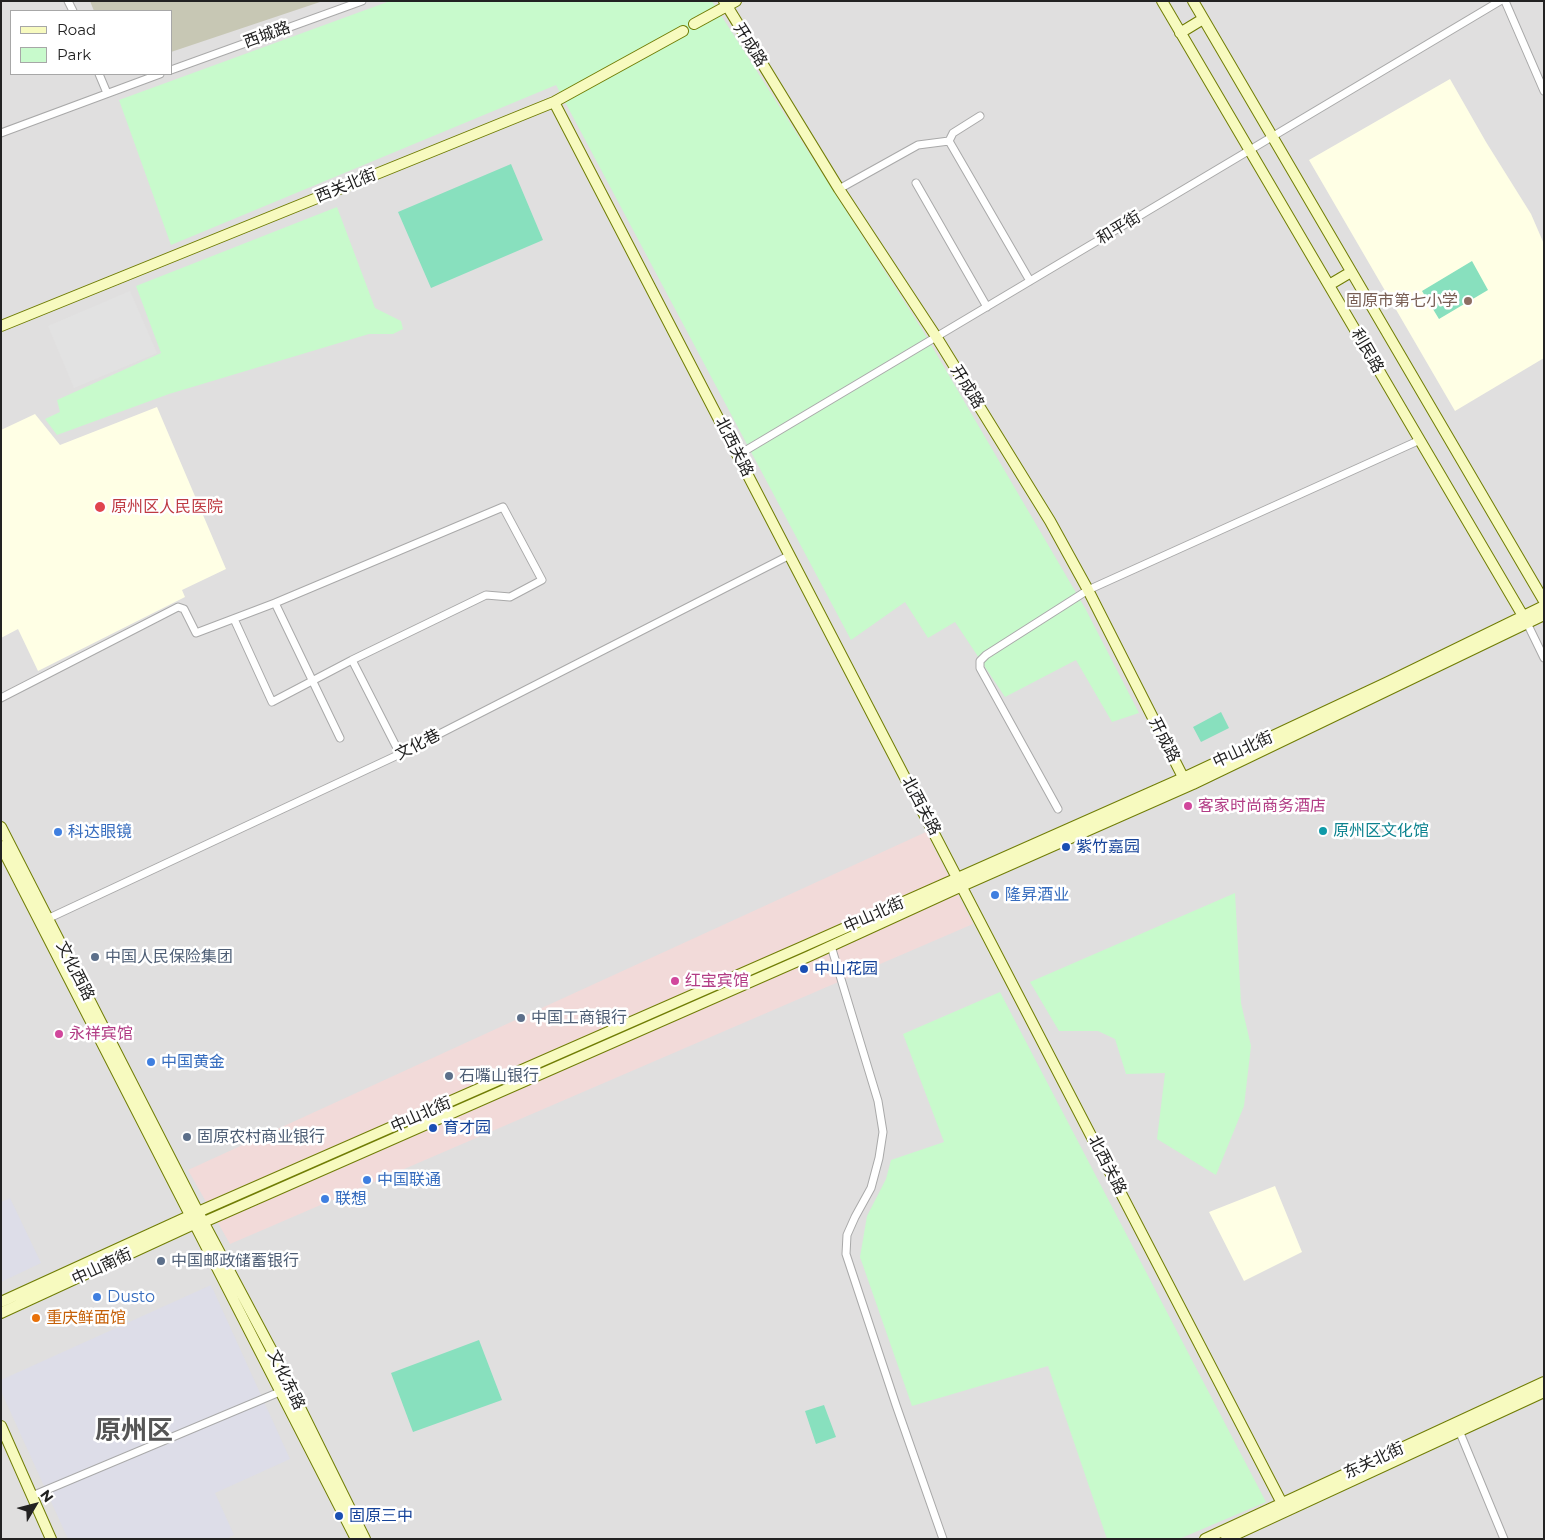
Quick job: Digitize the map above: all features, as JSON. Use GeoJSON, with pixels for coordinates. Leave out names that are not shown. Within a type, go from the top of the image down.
{"type":"FeatureCollection","features":[{"type":"Feature","properties":{"kind":"street","name":"西城路"},"geometry":{"type":"LineString","coordinates":[[172,70],[362,1]]}},
{"type":"Feature","properties":{"kind":"street","name":"利民路"},"geometry":{"type":"LineString","coordinates":[[1162,1],[1525,620]]}},
{"type":"Feature","properties":{"kind":"street","name":"利民路"},"geometry":{"type":"LineString","coordinates":[[1193,1],[1544,601]]}},
{"type":"Feature","properties":{"kind":"street","name":"和平街"},"geometry":{"type":"LineString","coordinates":[[738,455],[1500,1]]}},
{"type":"Feature","properties":{"kind":"street"},"geometry":{"type":"LineString","coordinates":[[1505,1],[1544,91]]}},
{"type":"Feature","properties":{"kind":"street"},"geometry":{"type":"LineString","coordinates":[[694,24],[729,3]]}},
{"type":"Feature","properties":{"kind":"street","name":"开成路"},"geometry":{"type":"LineString","coordinates":[[729,3],[839,189],[936,338],[1050,522],[1088,590],[1185,782]]}},
{"type":"Feature","properties":{"kind":"street"},"geometry":{"type":"LineString","coordinates":[[1180,32],[1203,19]]}},
{"type":"Feature","properties":{"kind":"street","name":"西关北街"},"geometry":{"type":"LineString","coordinates":[[1,326],[554,102],[683,31]]}},
{"type":"Feature","properties":{"kind":"street"},"geometry":{"type":"LineString","coordinates":[[99,75],[107,92]]}},
{"type":"Feature","properties":{"kind":"street"},"geometry":{"type":"LineString","coordinates":[[1,133],[107,92],[157,75]]}},
{"type":"Feature","properties":{"kind":"street","name":"北西关路"},"geometry":{"type":"LineString","coordinates":[[554,102],[1284,1507]]}},
{"type":"Feature","properties":{"kind":"street"},"geometry":{"type":"LineString","coordinates":[[949,142],[953,133],[980,116]]}},
{"type":"Feature","properties":{"kind":"street"},"geometry":{"type":"LineString","coordinates":[[839,189],[918,145],[949,142]]}},
{"type":"Feature","properties":{"kind":"street"},"geometry":{"type":"LineString","coordinates":[[949,142],[1030,281]]}},
{"type":"Feature","properties":{"kind":"street"},"geometry":{"type":"LineString","coordinates":[[916,183],[987,306]]}},
{"type":"Feature","properties":{"kind":"street"},"geometry":{"type":"LineString","coordinates":[[1329,285],[1351,272]]}},
{"type":"Feature","properties":{"kind":"street"},"geometry":{"type":"LineString","coordinates":[[1058,809],[980,668],[980,661],[986,655],[1088,590],[1420,440]]}},
{"type":"Feature","properties":{"kind":"street"},"geometry":{"type":"LineString","coordinates":[[1,698],[178,607],[184,609],[196,633],[275,603],[503,507],[542,580],[510,597],[486,595],[312,680],[272,702],[234,619]]}},
{"type":"Feature","properties":{"kind":"street","name":"文化巷"},"geometry":{"type":"LineString","coordinates":[[44,921],[400,754],[790,555]]}},
{"type":"Feature","properties":{"kind":"street"},"geometry":{"type":"LineString","coordinates":[[275,603],[340,738]]}},
{"type":"Feature","properties":{"kind":"street","name":"中山北街"},"geometry":{"type":"LineString","coordinates":[[1525,620],[1544,606]]}},
{"type":"Feature","properties":{"kind":"street","name":"中山北街"},"geometry":{"type":"LineString","coordinates":[[197,1218],[1185,782],[1388,682],[1525,620],[1544,615]]}},
{"type":"Feature","properties":{"kind":"street"},"geometry":{"type":"LineString","coordinates":[[1525,620],[1544,658]]}},
{"type":"Feature","properties":{"kind":"street"},"geometry":{"type":"LineString","coordinates":[[352,660],[400,754]]}},
{"type":"Feature","properties":{"kind":"street","name":"文化西路"},"geometry":{"type":"LineString","coordinates":[[2,829],[44,921]]}},
{"type":"Feature","properties":{"kind":"street","name":"文化西路"},"geometry":{"type":"LineString","coordinates":[[1,846],[44,921],[197,1218]]}},
{"type":"Feature","properties":{"kind":"street","name":"中山北街"},"geometry":{"type":"LineString","coordinates":[[197,1218],[831,946],[960,882]]}},
{"type":"Feature","properties":{"kind":"street"},"geometry":{"type":"LineString","coordinates":[[831,946],[878,1101],[883,1132],[879,1158],[871,1188],[847,1235],[846,1254],[943,1539]]}},
{"type":"Feature","properties":{"kind":"street","name":"中山南街"},"geometry":{"type":"LineString","coordinates":[[1,1302],[197,1218]]}},
{"type":"Feature","properties":{"kind":"street","name":"中山南街"},"geometry":{"type":"LineString","coordinates":[[1,1313],[197,1218]]}},
{"type":"Feature","properties":{"kind":"street","name":"文化东路"},"geometry":{"type":"LineString","coordinates":[[197,1218],[356,1539]]}},
{"type":"Feature","properties":{"kind":"street","name":"文化东路"},"geometry":{"type":"LineString","coordinates":[[197,1218],[271,1349],[365,1539]]}},
{"type":"Feature","properties":{"kind":"street","name":"东关北街"},"geometry":{"type":"LineString","coordinates":[[1205,1539],[1284,1507],[1457,1427],[1544,1382]]}},
{"type":"Feature","properties":{"kind":"street"},"geometry":{"type":"LineString","coordinates":[[32,1496],[282,1391]]}},
{"type":"Feature","properties":{"kind":"street","name":"东关北街"},"geometry":{"type":"LineString","coordinates":[[1457,1427],[1544,1392]]}},
{"type":"Feature","properties":{"kind":"street"},"geometry":{"type":"LineString","coordinates":[[1,1426],[51,1539]]}},
{"type":"Feature","properties":{"kind":"street"},"geometry":{"type":"LineString","coordinates":[[1457,1427],[1504,1539]]}},
{"type":"Feature","properties":{"kind":"street","name":"东关北街"},"geometry":{"type":"LineString","coordinates":[[1226,1539],[1284,1507]]}},
{"type":"Feature","properties":{"kind":"shaded area"},"geometry":{"type":"Polygon","coordinates":[[[1,1],[1544,1],[1544,1539],[1,1539],[1,1]]]}},
{"type":"Feature","properties":{"kind":"shaded area"},"geometry":{"type":"Polygon","coordinates":[[[90,1],[323,1],[172,52],[172,10],[94,10],[90,1]]]}},
{"type":"Feature","properties":{"kind":"shaded area","name":"固原市第七小学"},"geometry":{"type":"Polygon","coordinates":[[[1450,79],[1486,142],[1531,214],[1544,244],[1544,358],[1455,411],[1309,160],[1450,79]]]}},
{"type":"Feature","properties":{"kind":"shaded area"},"geometry":{"type":"Polygon","coordinates":[[[130,291],[157,353],[74,388],[48,326],[130,291]]]}},
{"type":"Feature","properties":{"kind":"shaded area","name":"原州区人民医院"},"geometry":{"type":"Polygon","coordinates":[[[157,407],[226,569],[182,590],[185,597],[38,671],[18,629],[1,638],[1,430],[35,414],[60,445],[157,407]]]}},
{"type":"Feature","properties":{"kind":"shaded area"},"geometry":{"type":"Polygon","coordinates":[[[926,832],[973,924],[230,1244],[188,1170],[926,832]]]}},
{"type":"Feature","properties":{"kind":"shaded area"},"geometry":{"type":"Polygon","coordinates":[[[1275,1186],[1302,1252],[1244,1281],[1209,1212],[1275,1186]]]}},
{"type":"Feature","properties":{"kind":"shaded area"},"geometry":{"type":"Polygon","coordinates":[[[10,1198],[41,1263],[1,1282],[1,1202],[10,1198]]]}},
{"type":"Feature","properties":{"kind":"shaded area"},"geometry":{"type":"Polygon","coordinates":[[[211,1285],[290,1459],[215,1493],[234,1535],[226,1539],[68,1539],[1,1391],[1,1380],[211,1285]]]}},
{"type":"Feature","properties":{"kind":"green space"},"geometry":{"type":"Polygon","coordinates":[[[390,1],[712,1],[923,331],[1085,608],[1139,713],[1112,722],[1076,660],[1005,697],[955,622],[928,638],[905,602],[851,640],[556,85],[171,245],[119,100],[390,1]]]}},
{"type":"Feature","properties":{"kind":"green space"},"geometry":{"type":"Polygon","coordinates":[[[511,164],[543,240],[431,288],[398,212],[511,164]]]}},
{"type":"Feature","properties":{"kind":"green space"},"geometry":{"type":"Polygon","coordinates":[[[337,207],[375,308],[401,321],[403,329],[393,334],[369,334],[169,394],[57,435],[45,419],[60,412],[57,400],[161,353],[136,286],[337,207]]]}},
{"type":"Feature","properties":{"kind":"green space"},"geometry":{"type":"Polygon","coordinates":[[[1472,261],[1488,290],[1439,319],[1422,291],[1472,261]]]}},
{"type":"Feature","properties":{"kind":"green space"},"geometry":{"type":"Polygon","coordinates":[[[1221,712],[1229,728],[1201,742],[1193,727],[1221,712]]]}},
{"type":"Feature","properties":{"kind":"green space"},"geometry":{"type":"Polygon","coordinates":[[[1235,893],[1241,1003],[1251,1046],[1244,1106],[1216,1175],[1157,1139],[1165,1073],[1126,1074],[1115,1039],[1098,1031],[1059,1031],[1030,982],[1235,893]]]}},
{"type":"Feature","properties":{"kind":"green space"},"geometry":{"type":"Polygon","coordinates":[[[1000,992],[1266,1502],[1179,1539],[1107,1539],[1048,1366],[912,1406],[860,1257],[867,1216],[886,1179],[891,1160],[944,1142],[903,1034],[1000,992]]]}},
{"type":"Feature","properties":{"kind":"green space"},"geometry":{"type":"Polygon","coordinates":[[[479,1340],[502,1400],[413,1432],[391,1373],[479,1340]]]}},
{"type":"Feature","properties":{"kind":"green space"},"geometry":{"type":"Polygon","coordinates":[[[824,1405],[836,1437],[816,1444],[805,1411],[824,1405]]]}},
{"type":"Feature","properties":{"kind":"place","name":"固原市第七小学"},"geometry":{"type":"Point","coordinates":[1468,301]}},
{"type":"Feature","properties":{"kind":"place","name":"原州区人民医院"},"geometry":{"type":"Point","coordinates":[100,507]}},
{"type":"Feature","properties":{"kind":"place","name":"客家时尚商务酒店"},"geometry":{"type":"Point","coordinates":[1188,806]}},
{"type":"Feature","properties":{"kind":"place","name":"原州区文化馆"},"geometry":{"type":"Point","coordinates":[1323,831]}},
{"type":"Feature","properties":{"kind":"place","name":"科达眼镜"},"geometry":{"type":"Point","coordinates":[58,832]}},
{"type":"Feature","properties":{"kind":"place","name":"紫竹嘉园"},"geometry":{"type":"Point","coordinates":[1066,847]}},
{"type":"Feature","properties":{"kind":"place","name":"隆昇酒业"},"geometry":{"type":"Point","coordinates":[995,895]}},
{"type":"Feature","properties":{"kind":"place","name":"中国人民保险集团"},"geometry":{"type":"Point","coordinates":[95,957]}},
{"type":"Feature","properties":{"kind":"place","name":"中山花园"},"geometry":{"type":"Point","coordinates":[804,969]}},
{"type":"Feature","properties":{"kind":"place","name":"红宝宾馆"},"geometry":{"type":"Point","coordinates":[675,981]}},
{"type":"Feature","properties":{"kind":"place","name":"中国工商银行"},"geometry":{"type":"Point","coordinates":[521,1018]}},
{"type":"Feature","properties":{"kind":"place","name":"永祥宾馆"},"geometry":{"type":"Point","coordinates":[59,1034]}},
{"type":"Feature","properties":{"kind":"place","name":"中国黄金"},"geometry":{"type":"Point","coordinates":[151,1062]}},
{"type":"Feature","properties":{"kind":"place","name":"石嘴山银行"},"geometry":{"type":"Point","coordinates":[449,1076]}},
{"type":"Feature","properties":{"kind":"place","name":"育才园"},"geometry":{"type":"Point","coordinates":[433,1128]}},
{"type":"Feature","properties":{"kind":"place","name":"固原农村商业银行"},"geometry":{"type":"Point","coordinates":[187,1137]}},
{"type":"Feature","properties":{"kind":"place","name":"中国联通"},"geometry":{"type":"Point","coordinates":[367,1180]}},
{"type":"Feature","properties":{"kind":"place","name":"联想"},"geometry":{"type":"Point","coordinates":[325,1199]}},
{"type":"Feature","properties":{"kind":"place","name":"中国邮政储蓄银行"},"geometry":{"type":"Point","coordinates":[161,1261]}},
{"type":"Feature","properties":{"kind":"place","name":"Dusto"},"geometry":{"type":"Point","coordinates":[97,1297]}},
{"type":"Feature","properties":{"kind":"place","name":"重庆鲜面馆"},"geometry":{"type":"Point","coordinates":[36,1318]}},
{"type":"Feature","properties":{"kind":"place","name":"固原三中"},"geometry":{"type":"Point","coordinates":[339,1516]}},
{"type":"Feature","properties":{"kind":"district","name":"原州区"},"geometry":{"type":"Point","coordinates":[134,1431]}}]}
